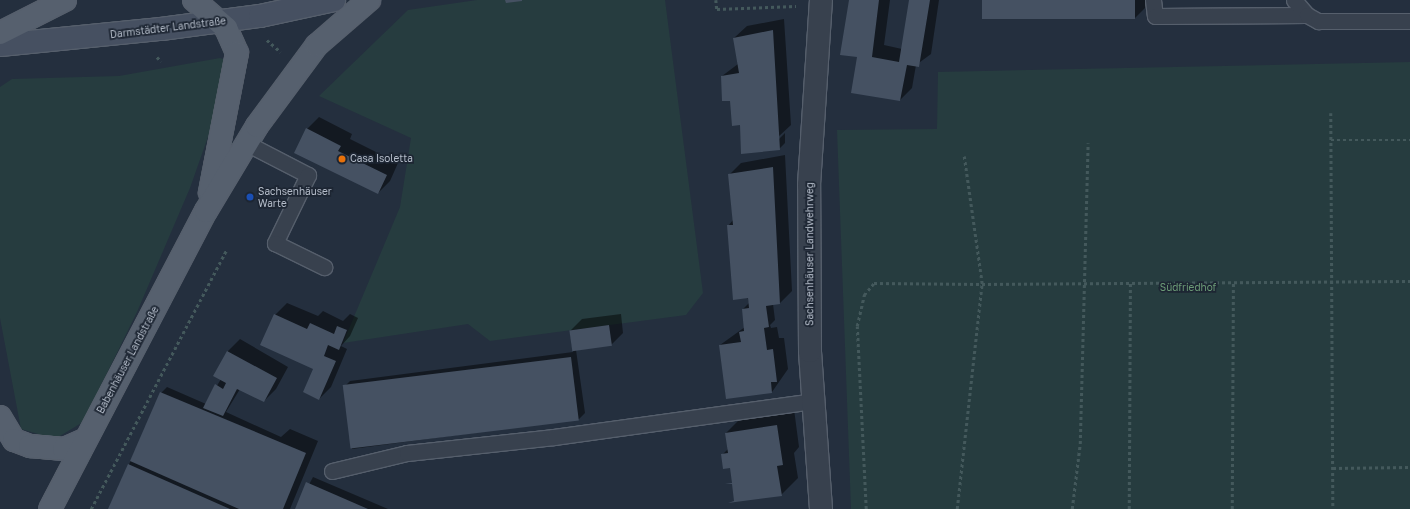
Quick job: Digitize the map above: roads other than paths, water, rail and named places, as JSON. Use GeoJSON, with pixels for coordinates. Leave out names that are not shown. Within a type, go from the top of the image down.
{"type":"FeatureCollection","features":[{"type":"Feature","properties":{"kind":"main road"},"geometry":{"type":"LineString","coordinates":[[0,33],[65,0]]}},
{"type":"Feature","properties":{"kind":"main road"},"geometry":{"type":"LineString","coordinates":[[194,0],[220,21],[233,40],[237,67],[206,211]]}},
{"type":"Feature","properties":{"kind":"main road","name":"Darmstädter Landstraße"},"geometry":{"type":"LineString","coordinates":[[0,44],[220,21],[334,0]]}},
{"type":"Feature","properties":{"kind":"main road"},"geometry":{"type":"LineString","coordinates":[[206,211],[246,143],[317,44],[369,0]]}},
{"type":"Feature","properties":{"kind":"main road","name":"Babenhäuser Landstraße"},"geometry":{"type":"LineString","coordinates":[[50,509],[206,211]]}},
{"type":"Feature","properties":{"kind":"main road"},"geometry":{"type":"LineString","coordinates":[[0,417],[14,440],[30,446],[64,448],[86,439]]}},
{"type":"Feature","properties":{"kind":"street","name":"Sachsenhäuser Landwehrweg"},"geometry":{"type":"LineString","coordinates":[[821,3],[809,185],[813,401],[821,509]]}},
{"type":"Feature","properties":{"kind":"lane"},"geometry":{"type":"LineString","coordinates":[[1153,0],[1155,16],[1306,15]]}},
{"type":"Feature","properties":{"kind":"lane"},"geometry":{"type":"LineString","coordinates":[[1294,0],[1306,15],[1318,21],[1410,21]]}},
{"type":"Feature","properties":{"kind":"lane"},"geometry":{"type":"LineString","coordinates":[[246,143],[308,175],[275,243],[324,267]]}},
{"type":"Feature","properties":{"kind":"lane"},"geometry":{"type":"LineString","coordinates":[[332,471],[407,454],[554,437],[813,401]]}},
{"type":"Feature","properties":{"kind":"place","name":"Casa Isoletta"},"geometry":{"type":"Point","coordinates":[342,159]}},
{"type":"Feature","properties":{"kind":"place","name":"Sachsenhäuser Warte"},"geometry":{"type":"Point","coordinates":[250,197]}},
{"type":"Feature","properties":{"kind":"park label","name":"Südfriedhof"},"geometry":{"type":"Point","coordinates":[1188,288]}}]}
